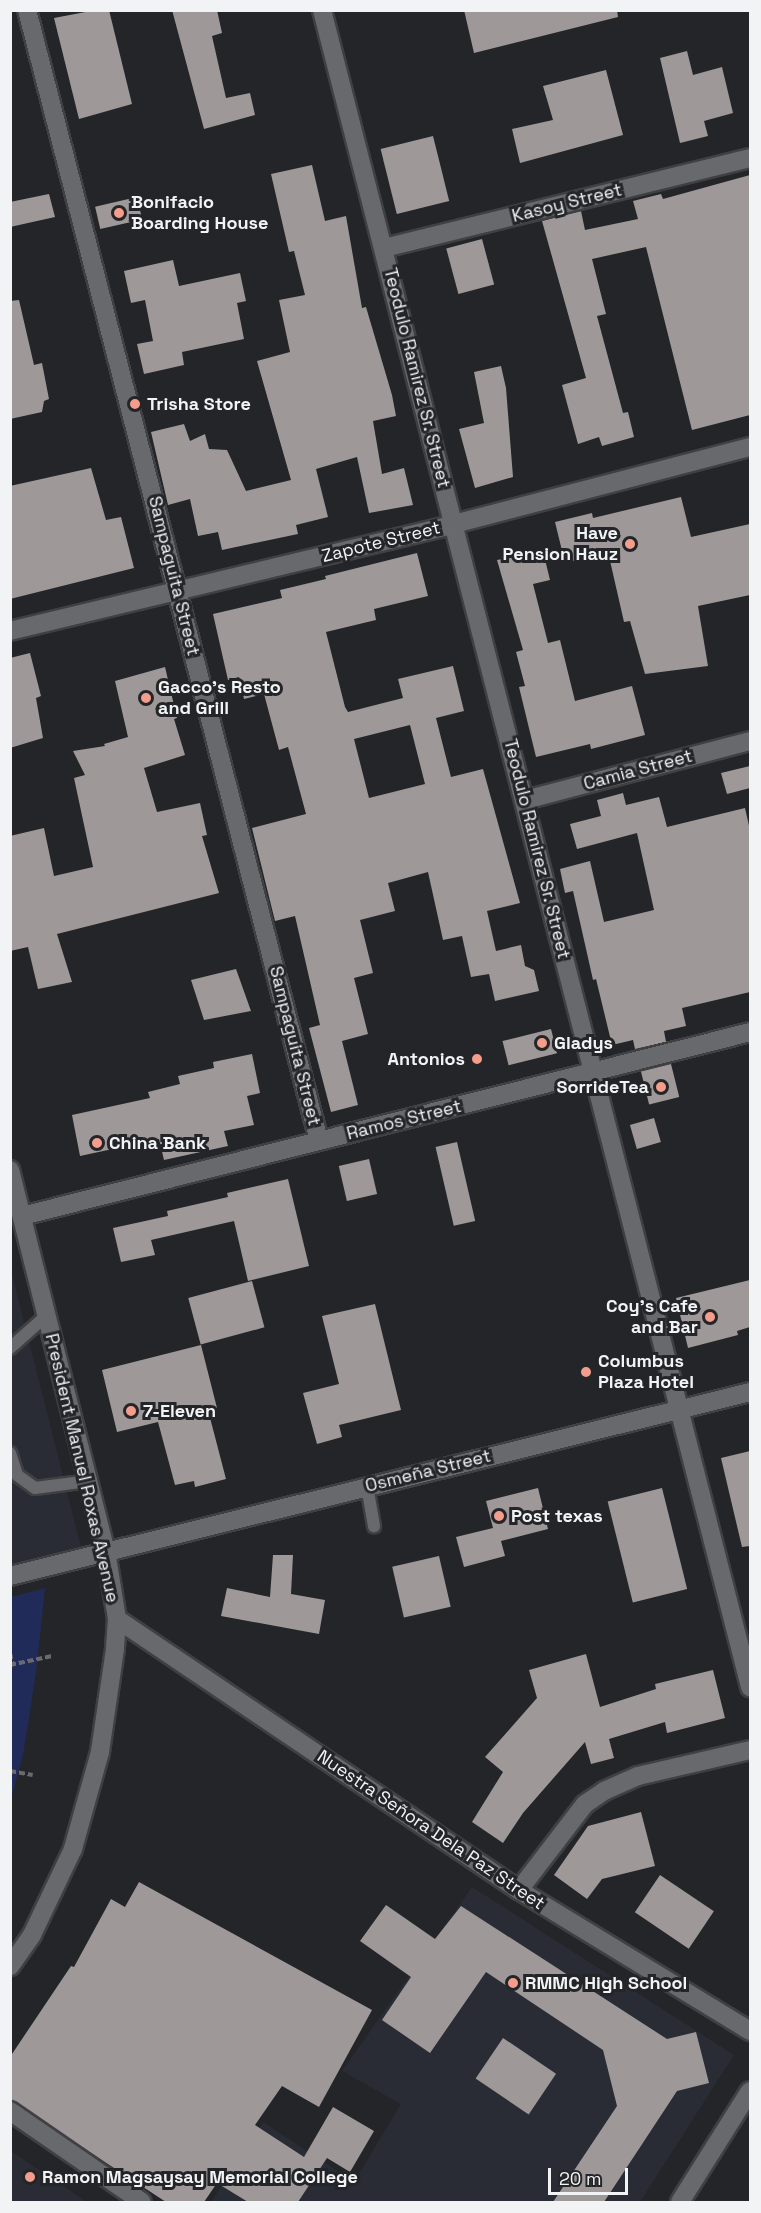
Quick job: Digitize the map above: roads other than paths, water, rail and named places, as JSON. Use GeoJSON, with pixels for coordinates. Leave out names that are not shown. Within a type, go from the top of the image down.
{"type":"FeatureCollection","features":[{"type":"Feature","properties":{"kind":"street","name":"Sampaguita Street"},"geometry":{"type":"LineString","coordinates":[[27,10],[319,1141]]}},
{"type":"Feature","properties":{"kind":"street","name":"Teodulo Ramirez Sr. Street"},"geometry":{"type":"LineString","coordinates":[[322,10],[750,1687]]}},
{"type":"Feature","properties":{"kind":"street","name":"Kasoy Street"},"geometry":{"type":"LineString","coordinates":[[384,248],[750,158]]}},
{"type":"Feature","properties":{"kind":"street","name":"Zapote Street"},"geometry":{"type":"LineString","coordinates":[[10,631],[178,593],[750,447]]}},
{"type":"Feature","properties":{"kind":"street","name":"Camia Street"},"geometry":{"type":"LineString","coordinates":[[525,800],[750,741]]}},
{"type":"Feature","properties":{"kind":"street","name":"Ramos Street"},"geometry":{"type":"LineString","coordinates":[[22,1216],[750,1032]]}},
{"type":"Feature","properties":{"kind":"street","name":"President Manuel Roxas Avenue"},"geometry":{"type":"LineString","coordinates":[[10,1170],[106,1551],[117,1619],[100,1752],[73,1849],[32,1935],[10,1966]]}},
{"type":"Feature","properties":{"kind":"street","name":"Osmeña Street"},"geometry":{"type":"LineString","coordinates":[[10,1576],[750,1392]]}},
{"type":"Feature","properties":{"kind":"street","name":"Nuestra Señora Dela Paz Street"},"geometry":{"type":"LineString","coordinates":[[117,1619],[519,1890],[750,2031]]}},
{"type":"Feature","properties":{"kind":"street"},"geometry":{"type":"LineString","coordinates":[[519,1890],[585,1804],[604,1791],[639,1776],[750,1750]]}},
{"type":"Feature","properties":{"kind":"street"},"geometry":{"type":"LineString","coordinates":[[680,2202],[750,2091]]}},
{"type":"Feature","properties":{"kind":"street"},"geometry":{"type":"LineString","coordinates":[[10,2111],[142,2202]]}},
{"type":"Feature","properties":{"kind":"lane"},"geometry":{"type":"LineString","coordinates":[[10,1348],[46,1316]]}},
{"type":"Feature","properties":{"kind":"lane"},"geometry":{"type":"LineString","coordinates":[[10,1453],[17,1475],[35,1488],[88,1481]]}},
{"type":"Feature","properties":{"kind":"lane"},"geometry":{"type":"LineString","coordinates":[[367,1486],[374,1526]]}},
{"type":"Feature","properties":{"kind":"place","name":"Bonifacio Boarding House"},"geometry":{"type":"Point","coordinates":[119,213]}},
{"type":"Feature","properties":{"kind":"place","name":"Trisha Store"},"geometry":{"type":"Point","coordinates":[135,404]}},
{"type":"Feature","properties":{"kind":"place","name":"Have Pension Hauz"},"geometry":{"type":"Point","coordinates":[630,544]}},
{"type":"Feature","properties":{"kind":"place","name":"Gacco's Resto and Grill"},"geometry":{"type":"Point","coordinates":[146,698]}},
{"type":"Feature","properties":{"kind":"place","name":"Gladys"},"geometry":{"type":"Point","coordinates":[542,1043]}},
{"type":"Feature","properties":{"kind":"place","name":"Antonios"},"geometry":{"type":"Point","coordinates":[477,1059]}},
{"type":"Feature","properties":{"kind":"place","name":"SorrideTea"},"geometry":{"type":"Point","coordinates":[661,1087]}},
{"type":"Feature","properties":{"kind":"place","name":"China Bank"},"geometry":{"type":"Point","coordinates":[97,1143]}},
{"type":"Feature","properties":{"kind":"place","name":"Coy's Cafe and Bar"},"geometry":{"type":"Point","coordinates":[710,1317]}},
{"type":"Feature","properties":{"kind":"place","name":"Columbus Plaza Hotel"},"geometry":{"type":"Point","coordinates":[586,1372]}},
{"type":"Feature","properties":{"kind":"place","name":"7-Eleven"},"geometry":{"type":"Point","coordinates":[131,1411]}},
{"type":"Feature","properties":{"kind":"place","name":"Post texas"},"geometry":{"type":"Point","coordinates":[499,1516]}},
{"type":"Feature","properties":{"kind":"place","name":"RMMC High School"},"geometry":{"type":"Point","coordinates":[513,1983]}},
{"type":"Feature","properties":{"kind":"place","name":"Ramon Magsaysay Memorial College"},"geometry":{"type":"Point","coordinates":[30,2177]}}]}
